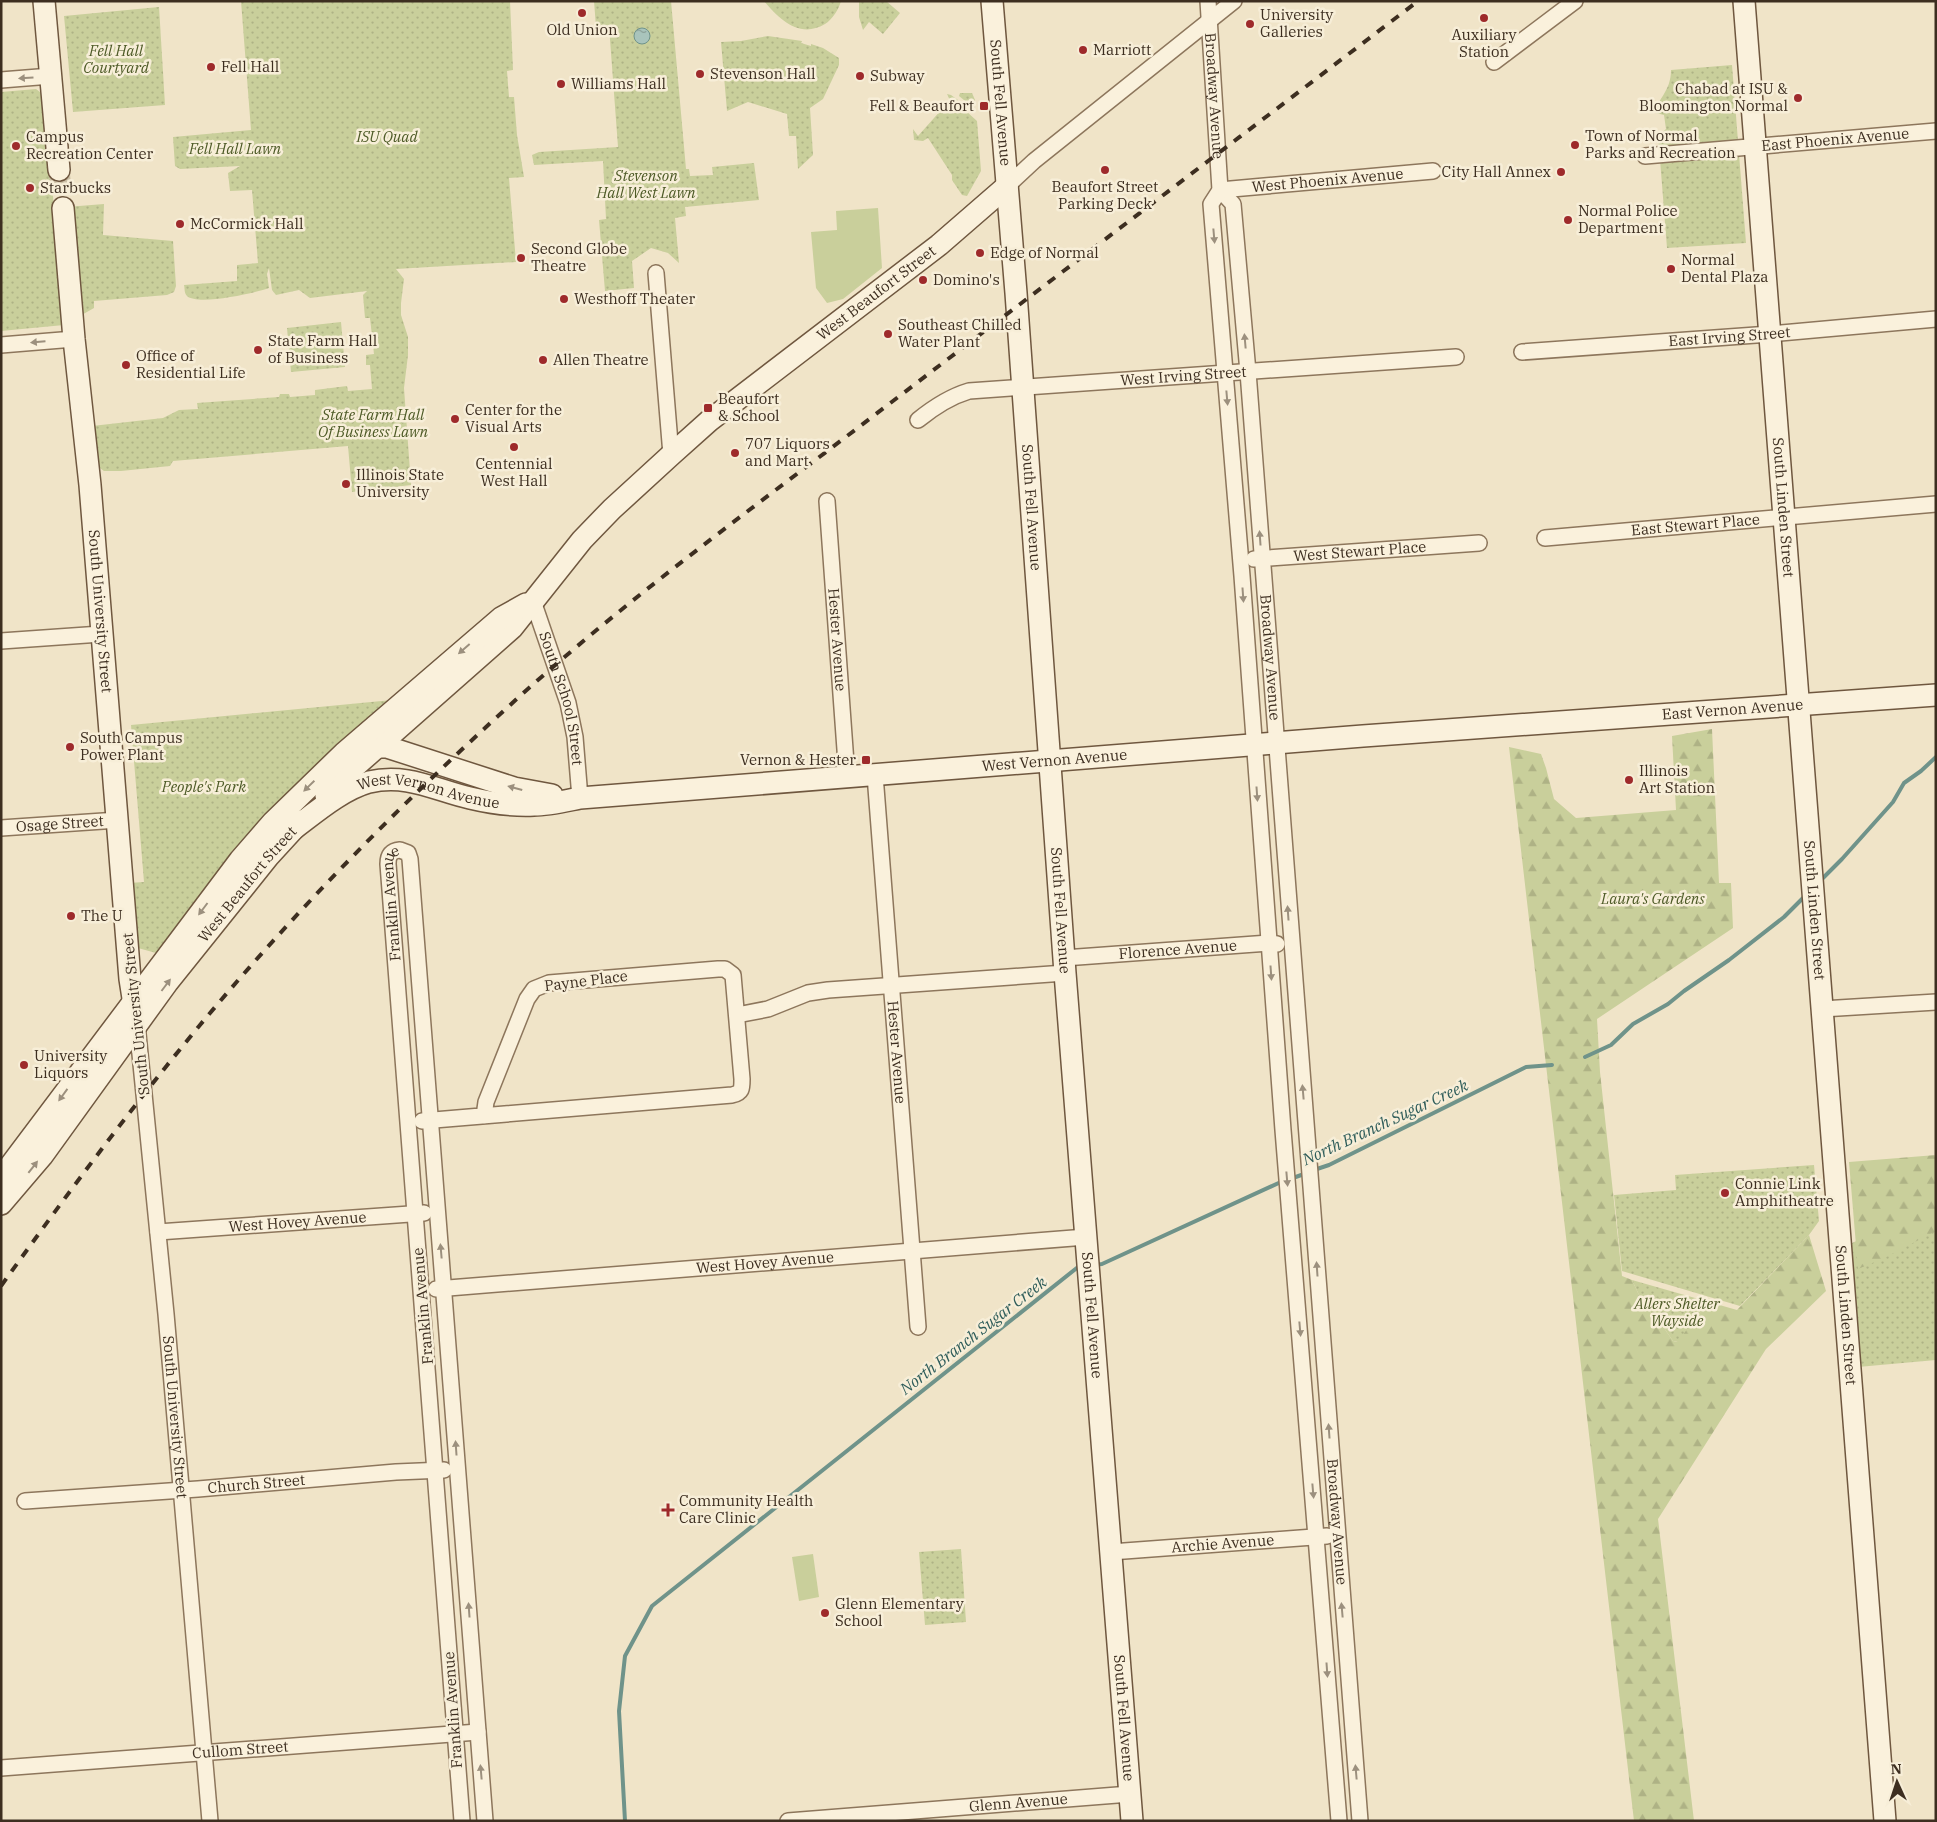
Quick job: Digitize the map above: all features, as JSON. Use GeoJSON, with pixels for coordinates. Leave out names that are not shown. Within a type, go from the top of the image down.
{"type":"FeatureCollection","features":[{"type":"Feature","properties":{"kind":"main road"},"geometry":{"type":"LineString","coordinates":[[44,1],[59,170]]}},
{"type":"Feature","properties":{"kind":"main road","name":"South Fell Avenue"},"geometry":{"type":"LineString","coordinates":[[992,1],[1132,1821]]}},
{"type":"Feature","properties":{"kind":"main road","name":"South Linden Street"},"geometry":{"type":"LineString","coordinates":[[1744,1],[1800,704],[1884,1821]]}},
{"type":"Feature","properties":{"kind":"main road","name":"West Beaufort Street"},"geometry":{"type":"LineString","coordinates":[[1,1204],[42,1156],[136,1024],[244,886],[292,830],[351,770],[512,628],[582,540],[612,509],[671,455],[722,411],[939,245],[1007,186]]}},
{"type":"Feature","properties":{"kind":"main road","name":"South University Street"},"geometry":{"type":"LineString","coordinates":[[63,208],[74,339],[90,485],[130,979],[136,1024]]}},
{"type":"Feature","properties":{"kind":"main road","name":"West Beaufort Street"},"geometry":{"type":"LineString","coordinates":[[1,1178],[240,860],[273,822],[344,753],[501,618],[533,601]]}},
{"type":"Feature","properties":{"kind":"main road","name":"East Vernon Avenue"},"geometry":{"type":"LineString","coordinates":[[1530,724],[1936,695]]}},
{"type":"Feature","properties":{"kind":"main road"},"geometry":{"type":"LineString","coordinates":[[416,713],[411,722],[410,737],[415,751],[422,758]]}},
{"type":"Feature","properties":{"kind":"main road","name":"West Vernon Avenue"},"geometry":{"type":"LineString","coordinates":[[292,830],[356,787],[383,780],[410,780],[469,798],[512,805],[535,805],[580,798],[1530,724]]}},
{"type":"Feature","properties":{"kind":"main road","name":"West Vernon Avenue"},"geometry":{"type":"LineString","coordinates":[[344,753],[379,746],[514,788],[580,798]]}},
{"type":"Feature","properties":{"kind":"main road"},"geometry":{"type":"LineString","coordinates":[[127,940],[135,953],[140,957],[151,959],[170,953]]}},
{"type":"Feature","properties":{"kind":"street","name":"Broadway Avenue"},"geometry":{"type":"LineString","coordinates":[[1208,1],[1220,190],[1211,204],[1284,1148],[1339,1821]]}},
{"type":"Feature","properties":{"kind":"street","name":"West Beaufort Street"},"geometry":{"type":"LineString","coordinates":[[1007,186],[1034,161],[1234,1]]}},
{"type":"Feature","properties":{"kind":"street"},"geometry":{"type":"LineString","coordinates":[[1494,62],[1575,1]]}},
{"type":"Feature","properties":{"kind":"street"},"geometry":{"type":"LineString","coordinates":[[1,80],[51,76]]}},
{"type":"Feature","properties":{"kind":"street","name":"East Phoenix Avenue"},"geometry":{"type":"LineString","coordinates":[[1645,156],[1936,131]]}},
{"type":"Feature","properties":{"kind":"street","name":"West Phoenix Avenue"},"geometry":{"type":"LineString","coordinates":[[1220,190],[1433,171]]}},
{"type":"Feature","properties":{"kind":"street","name":"Broadway Avenue"},"geometry":{"type":"LineString","coordinates":[[1220,190],[1233,204],[1248,372],[1336,1536],[1360,1821]]}},
{"type":"Feature","properties":{"kind":"street"},"geometry":{"type":"LineString","coordinates":[[656,272],[671,455]]}},
{"type":"Feature","properties":{"kind":"street","name":"East Irving Street"},"geometry":{"type":"LineString","coordinates":[[1522,352],[1770,334],[1936,318]]}},
{"type":"Feature","properties":{"kind":"street"},"geometry":{"type":"LineString","coordinates":[[1,345],[74,339]]}},
{"type":"Feature","properties":{"kind":"street","name":"West Irving Street"},"geometry":{"type":"LineString","coordinates":[[918,420],[942,402],[969,391],[1456,356]]}},
{"type":"Feature","properties":{"kind":"street","name":"Hester Avenue"},"geometry":{"type":"LineString","coordinates":[[827,501],[847,778]]}},
{"type":"Feature","properties":{"kind":"street","name":"East Stewart Place"},"geometry":{"type":"LineString","coordinates":[[1545,538],[1785,519],[1936,504]]}},
{"type":"Feature","properties":{"kind":"street","name":"West Stewart Place"},"geometry":{"type":"LineString","coordinates":[[1240,560],[1479,543]]}},
{"type":"Feature","properties":{"kind":"street","name":"South School Street"},"geometry":{"type":"LineString","coordinates":[[533,601],[568,703],[575,737],[580,798]]}},
{"type":"Feature","properties":{"kind":"street"},"geometry":{"type":"LineString","coordinates":[[1,641],[101,634]]}},
{"type":"Feature","properties":{"kind":"street","name":"Hester Avenue"},"geometry":{"type":"LineString","coordinates":[[875,775],[918,1327]]}},
{"type":"Feature","properties":{"kind":"street","name":"Osage Street"},"geometry":{"type":"LineString","coordinates":[[1,828],[118,820]]}},
{"type":"Feature","properties":{"kind":"street","name":"Franklin Avenue"},"geometry":{"type":"LineString","coordinates":[[462,1821],[388,864],[388,857],[391,853],[400,850],[408,853],[410,859],[485,1821]]}},
{"type":"Feature","properties":{"kind":"street","name":"Florence Avenue"},"geometry":{"type":"LineString","coordinates":[[891,985],[1269,943],[1291,947]]}},
{"type":"Feature","properties":{"kind":"street","name":"Payne Place"},"geometry":{"type":"LineString","coordinates":[[408,1122],[484,1116],[738,1094],[741,1091],[742,1079],[733,975],[725,969],[549,983],[538,986],[527,999],[486,1102],[484,1116]]}},
{"type":"Feature","properties":{"kind":"street"},"geometry":{"type":"LineString","coordinates":[[737,1015],[768,1010],[808,993],[891,985]]}},
{"type":"Feature","properties":{"kind":"street"},"geometry":{"type":"LineString","coordinates":[[1822,1010],[1936,1002]]}},
{"type":"Feature","properties":{"kind":"street","name":"South University Street"},"geometry":{"type":"LineString","coordinates":[[136,1024],[158,1232],[210,1821]]}},
{"type":"Feature","properties":{"kind":"street"},"geometry":{"type":"LineString","coordinates":[[1283,1130],[1306,1135]]}},
{"type":"Feature","properties":{"kind":"street","name":"West Hovey Avenue"},"geometry":{"type":"LineString","coordinates":[[158,1232],[438,1211]]}},
{"type":"Feature","properties":{"kind":"street"},"geometry":{"type":"LineString","coordinates":[[1290,1218],[1313,1224]]}},
{"type":"Feature","properties":{"kind":"street","name":"West Hovey Avenue"},"geometry":{"type":"LineString","coordinates":[[422,1290],[912,1250],[1087,1245]]}},
{"type":"Feature","properties":{"kind":"street","name":"Church Street"},"geometry":{"type":"LineString","coordinates":[[26,1501],[435,1470],[458,1470]]}},
{"type":"Feature","properties":{"kind":"street","name":"Archie Avenue"},"geometry":{"type":"LineString","coordinates":[[1111,1552],[1336,1536]]}},
{"type":"Feature","properties":{"kind":"street","name":"Cullom Street"},"geometry":{"type":"LineString","coordinates":[[1,1768],[478,1732]]}},
{"type":"Feature","properties":{"kind":"street","name":"Glenn Avenue"},"geometry":{"type":"LineString","coordinates":[[788,1821],[1130,1794]]}},
{"type":"Feature","properties":{"kind":"green space","name":"ISU Quad"},"geometry":{"type":"Polygon","coordinates":[[[241,1],[510,1],[513,70],[507,71],[509,97],[514,97],[517,135],[524,177],[509,178],[516,262],[396,269],[404,279],[401,315],[408,337],[404,388],[411,485],[352,492],[348,446],[173,461],[170,466],[121,471],[104,471],[97,466],[92,426],[163,418],[179,410],[198,409],[197,403],[279,397],[280,394],[289,394],[290,397],[315,395],[315,390],[347,386],[348,391],[372,389],[370,365],[366,365],[366,355],[374,354],[370,318],[365,318],[363,295],[367,291],[310,298],[299,290],[276,295],[272,290],[269,268],[267,274],[269,288],[240,295],[202,300],[193,299],[185,294],[184,285],[237,281],[237,265],[258,263],[252,190],[230,191],[228,173],[240,166],[180,169],[175,166],[173,137],[251,130],[241,1]]]}},
{"type":"Feature","properties":{"kind":"green space","name":"Stevenson Hall West Lawn"},"geometry":{"type":"Polygon","coordinates":[[[594,1],[671,1],[686,169],[689,169],[690,176],[713,175],[712,167],[754,163],[759,200],[685,207],[686,216],[675,218],[679,263],[668,253],[651,248],[632,261],[634,288],[605,291],[599,220],[606,219],[603,161],[534,165],[532,155],[539,152],[618,147],[609,26],[596,27],[594,1]]]}},
{"type":"Feature","properties":{"kind":"green space"},"geometry":{"type":"Polygon","coordinates":[[[764,1],[841,1],[835,14],[828,22],[816,28],[807,29],[799,28],[784,21],[764,1]]]}},
{"type":"Feature","properties":{"kind":"green space"},"geometry":{"type":"Polygon","coordinates":[[[859,1],[886,1],[900,13],[883,34],[869,22],[863,30],[859,17],[859,1]]]}},
{"type":"Feature","properties":{"kind":"green space","name":"Fell Hall Courtyard"},"geometry":{"type":"Polygon","coordinates":[[[159,7],[165,105],[73,112],[64,16],[159,7]]]}},
{"type":"Feature","properties":{"kind":"green space"},"geometry":{"type":"Polygon","coordinates":[[[768,36],[802,41],[801,43],[823,48],[839,58],[839,65],[823,99],[810,108],[813,155],[798,169],[796,136],[789,136],[787,114],[748,102],[727,111],[721,42],[741,41],[768,36]]]}},
{"type":"Feature","properties":{"kind":"green space"},"geometry":{"type":"Polygon","coordinates":[[[1732,65],[1746,243],[1667,248],[1658,134],[1666,129],[1664,115],[1656,113],[1657,108],[1669,84],[1671,70],[1732,65]]]}},
{"type":"Feature","properties":{"kind":"green space"},"geometry":{"type":"Polygon","coordinates":[[[36,89],[44,95],[54,208],[104,204],[103,235],[173,241],[176,286],[174,292],[167,295],[94,301],[94,308],[64,325],[1,331],[1,92],[36,89]]]}},
{"type":"Feature","properties":{"kind":"green space"},"geometry":{"type":"Polygon","coordinates":[[[960,93],[972,93],[975,100],[970,105],[959,96],[960,93]]]}},
{"type":"Feature","properties":{"kind":"green space"},"geometry":{"type":"Polygon","coordinates":[[[947,94],[958,100],[956,102],[977,121],[981,171],[967,196],[962,195],[952,180],[952,175],[928,138],[923,141],[914,140],[913,129],[918,136],[950,100],[947,94]]]}},
{"type":"Feature","properties":{"kind":"green space"},"geometry":{"type":"Polygon","coordinates":[[[878,208],[882,268],[843,299],[827,303],[816,288],[811,232],[837,230],[836,211],[878,208]]]}},
{"type":"Feature","properties":{"kind":"green space"},"geometry":{"type":"Polygon","coordinates":[[[341,322],[345,367],[291,372],[287,328],[341,322]]]}},
{"type":"Feature","properties":{"kind":"green space","name":"People's Park"},"geometry":{"type":"Polygon","coordinates":[[[392,700],[161,950],[156,953],[138,948],[135,943],[129,883],[144,882],[131,725],[392,700]]]}},
{"type":"Feature","properties":{"kind":"green space","name":"Laura's Gardens"},"geometry":{"type":"Polygon","coordinates":[[[1712,729],[1719,883],[1731,883],[1733,928],[1597,1019],[1600,1072],[1622,1276],[1632,1280],[1645,1308],[1657,1318],[1673,1341],[1677,1342],[1709,1302],[1737,1310],[1809,1235],[1826,1291],[1766,1349],[1658,1519],[1694,1821],[1634,1821],[1509,747],[1541,754],[1554,799],[1576,818],[1676,810],[1672,736],[1712,729]]]}},
{"type":"Feature","properties":{"kind":"green space"},"geometry":{"type":"Polygon","coordinates":[[[1936,1155],[1936,1231],[1858,1269],[1849,1162],[1936,1155]]]}},
{"type":"Feature","properties":{"kind":"green space","name":"Connie Link Amphitheatre"},"geometry":{"type":"Polygon","coordinates":[[[1814,1165],[1819,1221],[1809,1235],[1740,1306],[1622,1271],[1614,1195],[1676,1190],[1675,1175],[1814,1165]]]}},
{"type":"Feature","properties":{"kind":"green space"},"geometry":{"type":"Polygon","coordinates":[[[1936,1203],[1936,1360],[1858,1367],[1850,1244],[1936,1203]]]}},
{"type":"Feature","properties":{"kind":"green space","name":"Allers Shelter Wayside"},"geometry":{"type":"Polygon","coordinates":[[[1632,1280],[1709,1302],[1678,1342],[1673,1341],[1657,1318],[1645,1308],[1632,1280]]]}},
{"type":"Feature","properties":{"kind":"green space"},"geometry":{"type":"Polygon","coordinates":[[[961,1549],[966,1622],[925,1625],[919,1552],[961,1549]]]}},
{"type":"Feature","properties":{"kind":"green space"},"geometry":{"type":"Polygon","coordinates":[[[813,1554],[819,1597],[799,1601],[792,1557],[813,1554]]]}},
{"type":"Feature","properties":{"kind":"water"},"geometry":{"type":"Polygon","coordinates":[[[642,28],[648,30],[650,36],[648,42],[642,44],[636,42],[634,36],[636,30],[642,28]]]}},
{"type":"Feature","properties":{"kind":"waterway","name":"North Branch Sugar Creek"},"geometry":{"type":"LineString","coordinates":[[1820,881],[1893,802],[1904,783],[1936,757]]}},
{"type":"Feature","properties":{"kind":"waterway","name":"North Branch Sugar Creek"},"geometry":{"type":"LineString","coordinates":[[1585,1057],[1611,1045],[1633,1024],[1668,1004],[1729,960],[1784,917],[1806,895]]}},
{"type":"Feature","properties":{"kind":"waterway","name":"North Branch Sugar Creek"},"geometry":{"type":"LineString","coordinates":[[1314,1170],[1329,1165],[1526,1067],[1552,1065]]}},
{"type":"Feature","properties":{"kind":"waterway","name":"North Branch Sugar Creek"},"geometry":{"type":"LineString","coordinates":[[1290,1179],[1307,1173]]}},
{"type":"Feature","properties":{"kind":"waterway","name":"North Branch Sugar Creek"},"geometry":{"type":"LineString","coordinates":[[1094,1265],[1102,1264],[1283,1181]]}},
{"type":"Feature","properties":{"kind":"waterway","name":"North Branch Sugar Creek"},"geometry":{"type":"LineString","coordinates":[[625,1821],[619,1711],[625,1656],[652,1606],[1078,1267],[1082,1267]]}},
{"type":"Feature","properties":{"kind":"tunnel"},"geometry":{"type":"LineString","coordinates":[[59,170],[63,208]]}},
{"type":"Feature","properties":{"kind":"railway"},"geometry":{"type":"LineString","coordinates":[[1,1286],[123,1121],[236,983],[349,860],[468,743],[553,667],[688,557],[1418,1]]}},
{"type":"Feature","properties":{"kind":"place","name":"Old Union"},"geometry":{"type":"Point","coordinates":[582,13]}},
{"type":"Feature","properties":{"kind":"place","name":"Auxiliary Station"},"geometry":{"type":"Point","coordinates":[1484,18]}},
{"type":"Feature","properties":{"kind":"place","name":"University Galleries"},"geometry":{"type":"Point","coordinates":[1250,24]}},
{"type":"Feature","properties":{"kind":"place","name":"Marriott"},"geometry":{"type":"Point","coordinates":[1083,50]}},
{"type":"Feature","properties":{"kind":"place","name":"Fell Hall"},"geometry":{"type":"Point","coordinates":[211,67]}},
{"type":"Feature","properties":{"kind":"place","name":"Stevenson Hall"},"geometry":{"type":"Point","coordinates":[700,74]}},
{"type":"Feature","properties":{"kind":"place","name":"Subway"},"geometry":{"type":"Point","coordinates":[860,76]}},
{"type":"Feature","properties":{"kind":"place","name":"Williams Hall"},"geometry":{"type":"Point","coordinates":[561,84]}},
{"type":"Feature","properties":{"kind":"place","name":"Chabad at ISU & Bloomington Normal"},"geometry":{"type":"Point","coordinates":[1798,98]}},
{"type":"Feature","properties":{"kind":"place","name":"Fell & Beaufort"},"geometry":{"type":"Point","coordinates":[984,106]}},
{"type":"Feature","properties":{"kind":"place","name":"Town of Normal Parks and Recreation"},"geometry":{"type":"Point","coordinates":[1575,145]}},
{"type":"Feature","properties":{"kind":"place","name":"Campus Recreation Center"},"geometry":{"type":"Point","coordinates":[16,146]}},
{"type":"Feature","properties":{"kind":"place","name":"Beaufort Street Parking Deck"},"geometry":{"type":"Point","coordinates":[1105,170]}},
{"type":"Feature","properties":{"kind":"place","name":"City Hall Annex"},"geometry":{"type":"Point","coordinates":[1561,172]}},
{"type":"Feature","properties":{"kind":"place","name":"Starbucks"},"geometry":{"type":"Point","coordinates":[30,188]}},
{"type":"Feature","properties":{"kind":"place","name":"Normal Police Department"},"geometry":{"type":"Point","coordinates":[1568,220]}},
{"type":"Feature","properties":{"kind":"place","name":"McCormick Hall"},"geometry":{"type":"Point","coordinates":[180,224]}},
{"type":"Feature","properties":{"kind":"place","name":"Edge of Normal"},"geometry":{"type":"Point","coordinates":[980,253]}},
{"type":"Feature","properties":{"kind":"place","name":"Second Globe Theatre"},"geometry":{"type":"Point","coordinates":[521,258]}},
{"type":"Feature","properties":{"kind":"place","name":"Normal Dental Plaza"},"geometry":{"type":"Point","coordinates":[1671,269]}},
{"type":"Feature","properties":{"kind":"place","name":"Domino's"},"geometry":{"type":"Point","coordinates":[923,280]}},
{"type":"Feature","properties":{"kind":"place","name":"Westhoff Theater"},"geometry":{"type":"Point","coordinates":[564,299]}},
{"type":"Feature","properties":{"kind":"place","name":"Southeast Chilled Water Plant"},"geometry":{"type":"Point","coordinates":[888,334]}},
{"type":"Feature","properties":{"kind":"place","name":"State Farm Hall of Business"},"geometry":{"type":"Point","coordinates":[258,350]}},
{"type":"Feature","properties":{"kind":"place","name":"Allen Theatre"},"geometry":{"type":"Point","coordinates":[543,360]}},
{"type":"Feature","properties":{"kind":"place","name":"Office of Residential Life"},"geometry":{"type":"Point","coordinates":[126,365]}},
{"type":"Feature","properties":{"kind":"place","name":"Beaufort & School"},"geometry":{"type":"Point","coordinates":[708,408]}},
{"type":"Feature","properties":{"kind":"place","name":"Center for the Visual Arts"},"geometry":{"type":"Point","coordinates":[455,419]}},
{"type":"Feature","properties":{"kind":"place","name":"Centennial West Hall"},"geometry":{"type":"Point","coordinates":[514,447]}},
{"type":"Feature","properties":{"kind":"place","name":"707 Liquors and Mart"},"geometry":{"type":"Point","coordinates":[735,453]}},
{"type":"Feature","properties":{"kind":"place","name":"Illinois State University"},"geometry":{"type":"Point","coordinates":[346,484]}},
{"type":"Feature","properties":{"kind":"place","name":"South Campus Power Plant"},"geometry":{"type":"Point","coordinates":[70,747]}},
{"type":"Feature","properties":{"kind":"place","name":"Vernon & Hester"},"geometry":{"type":"Point","coordinates":[866,760]}},
{"type":"Feature","properties":{"kind":"place","name":"Illinois Art Station"},"geometry":{"type":"Point","coordinates":[1629,780]}},
{"type":"Feature","properties":{"kind":"place","name":"The U"},"geometry":{"type":"Point","coordinates":[71,916]}},
{"type":"Feature","properties":{"kind":"place","name":"University Liquors"},"geometry":{"type":"Point","coordinates":[24,1065]}},
{"type":"Feature","properties":{"kind":"place","name":"Connie Link Amphitheatre"},"geometry":{"type":"Point","coordinates":[1725,1193]}},
{"type":"Feature","properties":{"kind":"place","name":"Community Health Care Clinic"},"geometry":{"type":"Point","coordinates":[668,1510]}},
{"type":"Feature","properties":{"kind":"place","name":"Glenn Elementary School"},"geometry":{"type":"Point","coordinates":[825,1613]}},
{"type":"Feature","properties":{"kind":"park label","name":"Fell Hall Lawn"},"geometry":{"type":"Point","coordinates":[235,149]}},
{"type":"Feature","properties":{"kind":"park label","name":"State Farm Hall Of Business Lawn"},"geometry":{"type":"Point","coordinates":[373,424]}}]}
